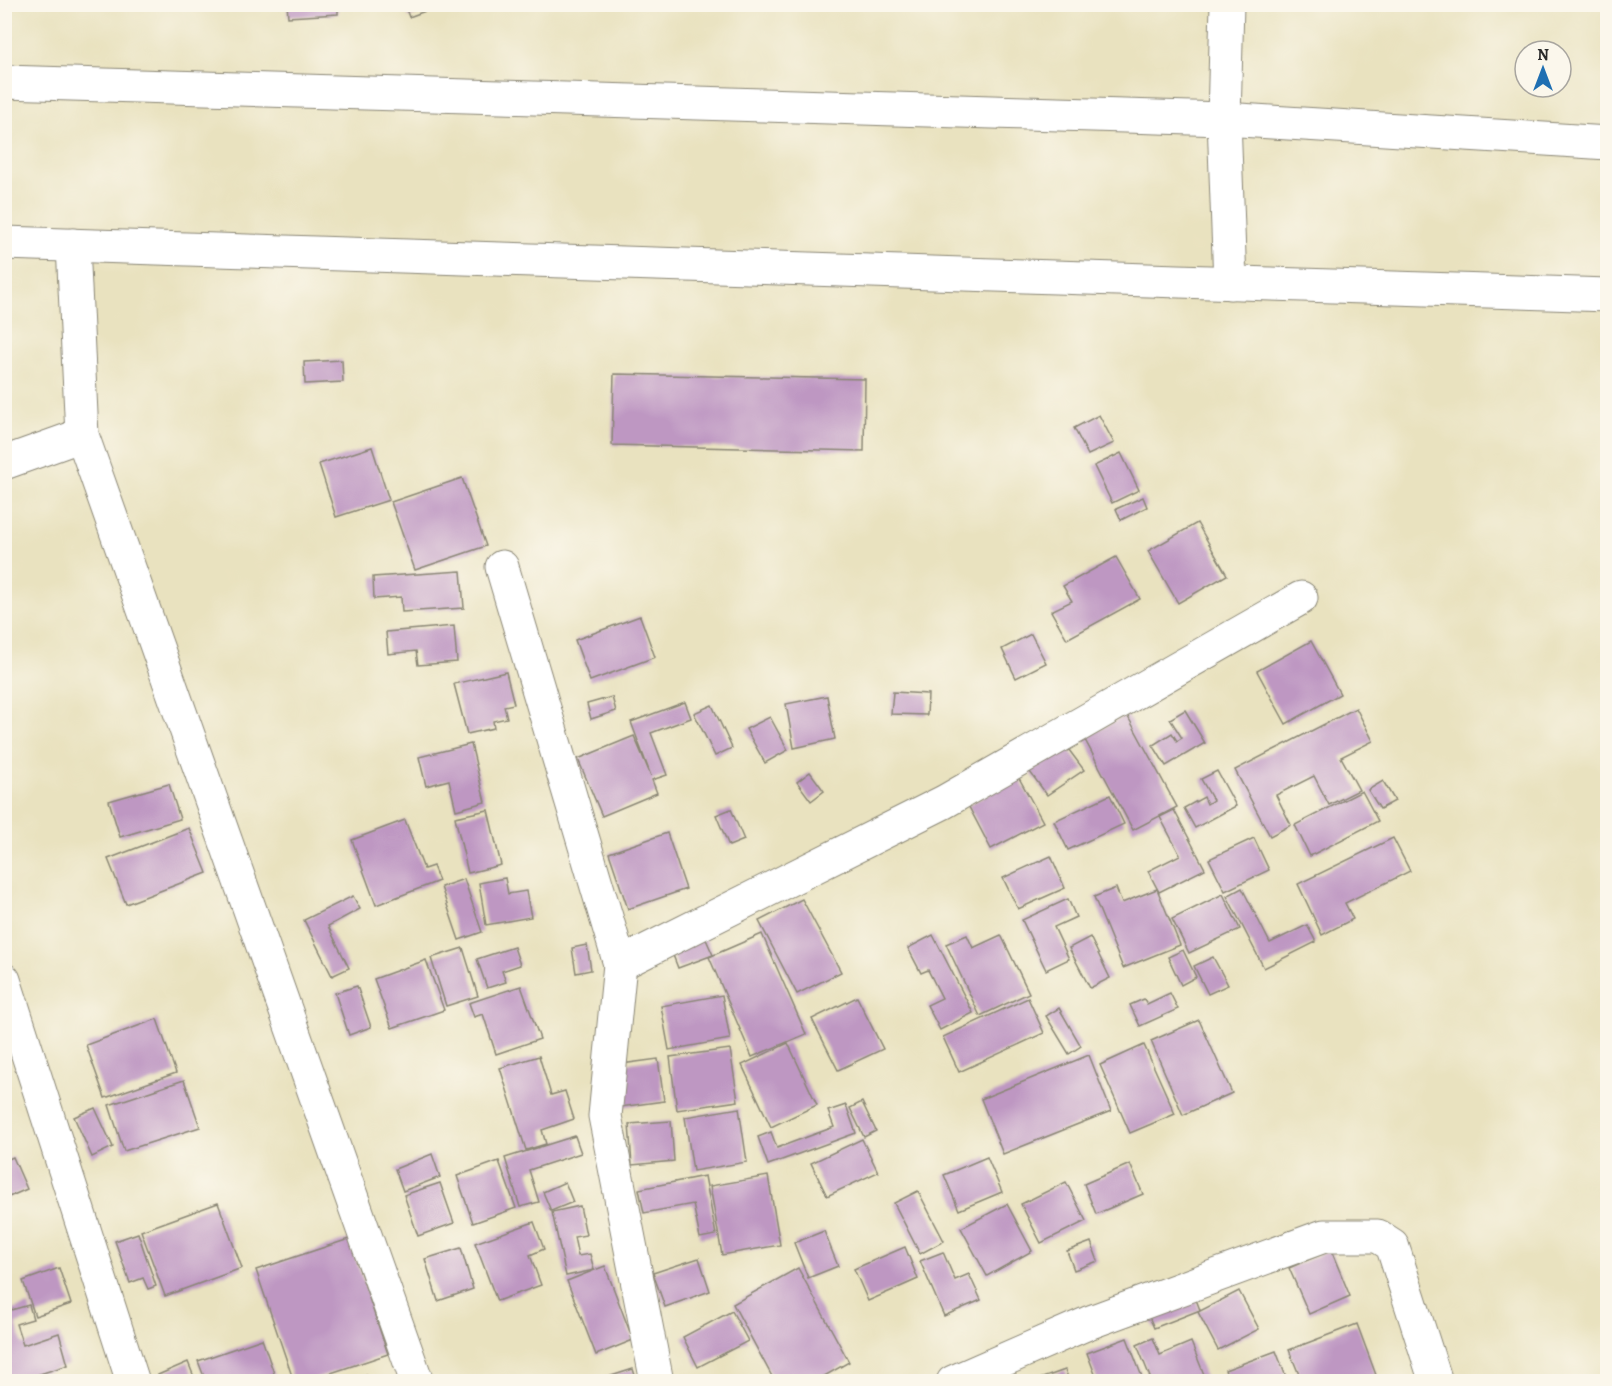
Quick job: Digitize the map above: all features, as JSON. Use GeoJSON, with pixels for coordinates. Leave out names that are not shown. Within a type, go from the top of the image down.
{"type":"FeatureCollection","features":[{"type":"Feature","properties":{"kind":"street"},"geometry":{"type":"LineString","coordinates":[[1227,4],[1224,119],[1230,283]]}},
{"type":"Feature","properties":{"kind":"street"},"geometry":{"type":"LineString","coordinates":[[4,82],[1224,119],[1608,143]]}},
{"type":"Feature","properties":{"kind":"street"},"geometry":{"type":"LineString","coordinates":[[4,243],[1608,295]]}},
{"type":"Feature","properties":{"kind":"street"},"geometry":{"type":"LineString","coordinates":[[73,245],[82,435],[417,1382]]}},
{"type":"Feature","properties":{"kind":"street"},"geometry":{"type":"LineString","coordinates":[[4,463],[82,435]]}},
{"type":"Feature","properties":{"kind":"street"},"geometry":{"type":"LineString","coordinates":[[502,567],[620,964],[605,1116],[657,1382]]}},
{"type":"Feature","properties":{"kind":"street"},"geometry":{"type":"LineString","coordinates":[[620,964],[944,802],[1301,598]]}},
{"type":"Feature","properties":{"kind":"street"},"geometry":{"type":"LineString","coordinates":[[4,980],[130,1381]]}},
{"type":"Feature","properties":{"kind":"street"},"geometry":{"type":"LineString","coordinates":[[953,1382],[1088,1323],[1324,1236],[1378,1236],[1392,1245],[1436,1382]]}},
{"type":"Feature","properties":{"kind":"building"},"geometry":{"type":"Polygon","coordinates":[[[287,4],[338,4],[338,14],[288,17],[287,4]]]}},
{"type":"Feature","properties":{"kind":"building"},"geometry":{"type":"Polygon","coordinates":[[[404,4],[426,4],[428,10],[409,17],[404,4]]]}},
{"type":"Feature","properties":{"kind":"building"},"geometry":{"type":"Polygon","coordinates":[[[342,360],[343,382],[305,384],[304,362],[342,360]]]}},
{"type":"Feature","properties":{"kind":"building"},"geometry":{"type":"Polygon","coordinates":[[[614,374],[865,379],[864,451],[612,445],[614,374]]]}},
{"type":"Feature","properties":{"kind":"building"},"geometry":{"type":"Polygon","coordinates":[[[1099,415],[1114,443],[1088,455],[1074,428],[1099,415]]]}},
{"type":"Feature","properties":{"kind":"building"},"geometry":{"type":"Polygon","coordinates":[[[372,447],[389,500],[336,517],[319,464],[372,447]]]}},
{"type":"Feature","properties":{"kind":"building"},"geometry":{"type":"Polygon","coordinates":[[[1121,453],[1139,490],[1112,503],[1094,466],[1121,453]]]}},
{"type":"Feature","properties":{"kind":"building"},"geometry":{"type":"Polygon","coordinates":[[[462,478],[486,546],[415,570],[391,502],[462,478]]]}},
{"type":"Feature","properties":{"kind":"building"},"geometry":{"type":"Polygon","coordinates":[[[1143,497],[1147,507],[1121,520],[1116,509],[1143,497]]]}},
{"type":"Feature","properties":{"kind":"building"},"geometry":{"type":"Polygon","coordinates":[[[1197,523],[1227,575],[1178,603],[1148,551],[1197,523]]]}},
{"type":"Feature","properties":{"kind":"building"},"geometry":{"type":"Polygon","coordinates":[[[1116,557],[1140,599],[1067,639],[1051,611],[1072,601],[1063,586],[1116,557]]]}},
{"type":"Feature","properties":{"kind":"building"},"geometry":{"type":"Polygon","coordinates":[[[461,571],[464,608],[402,612],[401,597],[374,599],[373,577],[461,571]]]}},
{"type":"Feature","properties":{"kind":"building"},"geometry":{"type":"Polygon","coordinates":[[[640,616],[655,657],[590,681],[575,640],[640,616]]]}},
{"type":"Feature","properties":{"kind":"building"},"geometry":{"type":"Polygon","coordinates":[[[454,626],[457,662],[418,665],[416,651],[388,654],[386,632],[454,626]]]}},
{"type":"Feature","properties":{"kind":"building"},"geometry":{"type":"Polygon","coordinates":[[[1031,634],[1046,663],[1016,678],[1002,649],[1031,634]]]}},
{"type":"Feature","properties":{"kind":"building"},"geometry":{"type":"Polygon","coordinates":[[[1311,641],[1340,694],[1286,724],[1257,671],[1311,641]]]}},
{"type":"Feature","properties":{"kind":"building"},"geometry":{"type":"Polygon","coordinates":[[[506,672],[514,704],[504,706],[507,718],[493,721],[494,728],[467,734],[454,684],[506,672]]]}},
{"type":"Feature","properties":{"kind":"building"},"geometry":{"type":"Polygon","coordinates":[[[893,692],[928,694],[927,715],[891,714],[893,692]]]}},
{"type":"Feature","properties":{"kind":"building"},"geometry":{"type":"Polygon","coordinates":[[[827,696],[835,739],[794,748],[786,704],[827,696]]]}},
{"type":"Feature","properties":{"kind":"building"},"geometry":{"type":"Polygon","coordinates":[[[612,697],[616,711],[591,719],[587,704],[612,697]]]}},
{"type":"Feature","properties":{"kind":"building"},"geometry":{"type":"Polygon","coordinates":[[[685,702],[691,718],[651,733],[667,775],[652,780],[657,793],[602,816],[578,759],[634,736],[651,776],[631,722],[685,702]]]}},
{"type":"Feature","properties":{"kind":"building"},"geometry":{"type":"Polygon","coordinates":[[[712,705],[732,748],[715,756],[694,713],[712,705]]]}},
{"type":"Feature","properties":{"kind":"building"},"geometry":{"type":"Polygon","coordinates":[[[1356,708],[1373,741],[1341,757],[1359,790],[1329,805],[1314,776],[1276,795],[1291,825],[1270,836],[1235,770],[1356,708]]]}},
{"type":"Feature","properties":{"kind":"building"},"geometry":{"type":"Polygon","coordinates":[[[1185,710],[1205,743],[1166,766],[1153,745],[1172,733],[1177,741],[1182,738],[1170,719],[1185,710]]]}},
{"type":"Feature","properties":{"kind":"building"},"geometry":{"type":"Polygon","coordinates":[[[1127,715],[1177,807],[1133,830],[1084,738],[1127,715]]]}},
{"type":"Feature","properties":{"kind":"building"},"geometry":{"type":"Polygon","coordinates":[[[770,717],[788,750],[765,763],[746,729],[770,717]]]}},
{"type":"Feature","properties":{"kind":"building"},"geometry":{"type":"Polygon","coordinates":[[[471,744],[485,802],[456,810],[449,780],[426,786],[419,757],[471,744]]]}},
{"type":"Feature","properties":{"kind":"building"},"geometry":{"type":"Polygon","coordinates":[[[1066,746],[1084,770],[1047,795],[1030,772],[1066,746]]]}},
{"type":"Feature","properties":{"kind":"building"},"geometry":{"type":"Polygon","coordinates":[[[1217,771],[1236,806],[1195,828],[1184,808],[1204,797],[1207,804],[1213,800],[1201,779],[1217,771]]]}},
{"type":"Feature","properties":{"kind":"building"},"geometry":{"type":"Polygon","coordinates":[[[810,772],[824,791],[811,801],[797,782],[810,772]]]}},
{"type":"Feature","properties":{"kind":"building"},"geometry":{"type":"Polygon","coordinates":[[[1019,778],[1043,822],[991,849],[968,805],[1019,778]]]}},
{"type":"Feature","properties":{"kind":"building"},"geometry":{"type":"Polygon","coordinates":[[[1383,781],[1395,801],[1380,809],[1368,790],[1383,781]]]}},
{"type":"Feature","properties":{"kind":"building"},"geometry":{"type":"Polygon","coordinates":[[[169,784],[180,819],[120,837],[109,801],[169,784]]]}},
{"type":"Feature","properties":{"kind":"building"},"geometry":{"type":"Polygon","coordinates":[[[1362,791],[1378,821],[1310,856],[1295,825],[1362,791]]]}},
{"type":"Feature","properties":{"kind":"building"},"geometry":{"type":"Polygon","coordinates":[[[1110,795],[1124,824],[1068,850],[1054,821],[1110,795]]]}},
{"type":"Feature","properties":{"kind":"building"},"geometry":{"type":"Polygon","coordinates":[[[731,809],[744,840],[729,846],[716,815],[731,809]]]}},
{"type":"Feature","properties":{"kind":"building"},"geometry":{"type":"Polygon","coordinates":[[[488,810],[501,865],[468,873],[455,817],[488,810]]]}},
{"type":"Feature","properties":{"kind":"building"},"geometry":{"type":"Polygon","coordinates":[[[1174,810],[1205,869],[1159,892],[1148,871],[1180,855],[1160,817],[1174,810]]]}},
{"type":"Feature","properties":{"kind":"building"},"geometry":{"type":"Polygon","coordinates":[[[405,820],[424,869],[433,866],[439,881],[376,905],[352,840],[405,820]]]}},
{"type":"Feature","properties":{"kind":"building"},"geometry":{"type":"Polygon","coordinates":[[[189,828],[207,873],[126,904],[108,859],[189,828]]]}},
{"type":"Feature","properties":{"kind":"building"},"geometry":{"type":"Polygon","coordinates":[[[667,833],[686,889],[628,909],[609,853],[667,833]]]}},
{"type":"Feature","properties":{"kind":"building"},"geometry":{"type":"Polygon","coordinates":[[[1254,838],[1269,870],[1225,891],[1209,859],[1254,838]]]}},
{"type":"Feature","properties":{"kind":"building"},"geometry":{"type":"Polygon","coordinates":[[[1393,838],[1410,871],[1345,903],[1353,919],[1322,935],[1298,884],[1393,838]]]}},
{"type":"Feature","properties":{"kind":"building"},"geometry":{"type":"Polygon","coordinates":[[[1051,856],[1065,888],[1018,909],[1003,878],[1051,856]]]}},
{"type":"Feature","properties":{"kind":"building"},"geometry":{"type":"Polygon","coordinates":[[[505,878],[508,894],[526,891],[531,917],[486,925],[479,883],[505,878]]]}},
{"type":"Feature","properties":{"kind":"building"},"geometry":{"type":"Polygon","coordinates":[[[464,879],[482,932],[459,940],[441,887],[464,879]]]}},
{"type":"Feature","properties":{"kind":"building"},"geometry":{"type":"Polygon","coordinates":[[[1116,888],[1122,903],[1157,889],[1180,945],[1123,968],[1094,897],[1116,888]]]}},
{"type":"Feature","properties":{"kind":"building"},"geometry":{"type":"Polygon","coordinates":[[[1242,888],[1270,943],[1307,925],[1316,942],[1264,968],[1227,896],[1242,888]]]}},
{"type":"Feature","properties":{"kind":"building"},"geometry":{"type":"Polygon","coordinates":[[[1223,894],[1240,929],[1189,953],[1172,919],[1223,894]]]}},
{"type":"Feature","properties":{"kind":"building"},"geometry":{"type":"Polygon","coordinates":[[[353,896],[360,909],[328,926],[349,968],[332,976],[304,920],[353,896]]]}},
{"type":"Feature","properties":{"kind":"building"},"geometry":{"type":"Polygon","coordinates":[[[802,899],[841,972],[797,994],[759,921],[802,899]]]}},
{"type":"Feature","properties":{"kind":"building"},"geometry":{"type":"Polygon","coordinates":[[[1068,899],[1076,917],[1054,927],[1069,959],[1046,970],[1022,920],[1068,899]]]}},
{"type":"Feature","properties":{"kind":"building"},"geometry":{"type":"Polygon","coordinates":[[[762,934],[806,1034],[752,1057],[709,957],[762,934]]]}},
{"type":"Feature","properties":{"kind":"building"},"geometry":{"type":"Polygon","coordinates":[[[933,935],[973,1013],[940,1030],[927,1005],[942,998],[928,970],[921,973],[908,948],[933,935]]]}},
{"type":"Feature","properties":{"kind":"building"},"geometry":{"type":"Polygon","coordinates":[[[967,935],[973,948],[1001,935],[1029,993],[980,1016],[946,944],[967,935]]]}},
{"type":"Feature","properties":{"kind":"building"},"geometry":{"type":"Polygon","coordinates":[[[705,937],[713,955],[678,968],[671,950],[705,937]]]}},
{"type":"Feature","properties":{"kind":"building"},"geometry":{"type":"Polygon","coordinates":[[[1090,937],[1110,978],[1090,988],[1069,948],[1090,937]]]}},
{"type":"Feature","properties":{"kind":"building"},"geometry":{"type":"Polygon","coordinates":[[[587,945],[591,970],[576,973],[572,948],[587,945]]]}},
{"type":"Feature","properties":{"kind":"building"},"geometry":{"type":"Polygon","coordinates":[[[514,947],[520,965],[502,971],[506,982],[487,988],[477,959],[514,947]]]}},
{"type":"Feature","properties":{"kind":"building"},"geometry":{"type":"Polygon","coordinates":[[[463,948],[478,996],[446,1006],[431,958],[463,948]]]}},
{"type":"Feature","properties":{"kind":"building"},"geometry":{"type":"Polygon","coordinates":[[[1183,950],[1196,977],[1181,985],[1168,957],[1183,950]]]}},
{"type":"Feature","properties":{"kind":"building"},"geometry":{"type":"Polygon","coordinates":[[[1213,957],[1228,985],[1208,994],[1194,966],[1213,957]]]}},
{"type":"Feature","properties":{"kind":"building"},"geometry":{"type":"Polygon","coordinates":[[[426,960],[444,1010],[392,1028],[374,979],[426,960]]]}},
{"type":"Feature","properties":{"kind":"building"},"geometry":{"type":"Polygon","coordinates":[[[357,986],[371,1027],[349,1035],[335,993],[357,986]]]}},
{"type":"Feature","properties":{"kind":"building"},"geometry":{"type":"Polygon","coordinates":[[[521,986],[540,1039],[496,1054],[483,1014],[474,1017],[469,1003],[521,986]]]}},
{"type":"Feature","properties":{"kind":"building"},"geometry":{"type":"Polygon","coordinates":[[[1170,993],[1178,1009],[1140,1026],[1130,1005],[1144,999],[1147,1004],[1170,993]]]}},
{"type":"Feature","properties":{"kind":"building"},"geometry":{"type":"Polygon","coordinates":[[[722,995],[730,1039],[669,1050],[661,1006],[722,995]]]}},
{"type":"Feature","properties":{"kind":"building"},"geometry":{"type":"Polygon","coordinates":[[[857,997],[883,1049],[838,1070],[812,1019],[857,997]]]}},
{"type":"Feature","properties":{"kind":"building"},"geometry":{"type":"Polygon","coordinates":[[[1028,998],[1044,1033],[959,1072],[943,1037],[1028,998]]]}},
{"type":"Feature","properties":{"kind":"building"},"geometry":{"type":"Polygon","coordinates":[[[1059,1008],[1081,1046],[1069,1054],[1046,1016],[1059,1008]]]}},
{"type":"Feature","properties":{"kind":"building"},"geometry":{"type":"Polygon","coordinates":[[[157,1019],[176,1073],[105,1098],[86,1045],[157,1019]]]}},
{"type":"Feature","properties":{"kind":"building"},"geometry":{"type":"Polygon","coordinates":[[[1199,1020],[1232,1093],[1183,1115],[1151,1041],[1199,1020]]]}},
{"type":"Feature","properties":{"kind":"building"},"geometry":{"type":"Polygon","coordinates":[[[788,1043],[817,1105],[771,1127],[742,1065],[788,1043]]]}},
{"type":"Feature","properties":{"kind":"building"},"geometry":{"type":"Polygon","coordinates":[[[1144,1045],[1175,1114],[1130,1133],[1100,1065],[1144,1045]]]}},
{"type":"Feature","properties":{"kind":"building"},"geometry":{"type":"Polygon","coordinates":[[[730,1049],[738,1101],[677,1110],[670,1057],[730,1049]]]}},
{"type":"Feature","properties":{"kind":"building"},"geometry":{"type":"Polygon","coordinates":[[[1089,1055],[1111,1111],[1003,1154],[981,1099],[1089,1055]]]}},
{"type":"Feature","properties":{"kind":"building"},"geometry":{"type":"Polygon","coordinates":[[[539,1056],[551,1095],[565,1091],[574,1119],[542,1130],[546,1144],[526,1150],[500,1068],[539,1056]]]}},
{"type":"Feature","properties":{"kind":"building"},"geometry":{"type":"Polygon","coordinates":[[[658,1059],[664,1101],[620,1107],[614,1065],[658,1059]]]}},
{"type":"Feature","properties":{"kind":"building"},"geometry":{"type":"Polygon","coordinates":[[[184,1080],[200,1127],[124,1151],[109,1105],[184,1080]]]}},
{"type":"Feature","properties":{"kind":"building"},"geometry":{"type":"Polygon","coordinates":[[[862,1102],[876,1131],[864,1137],[850,1108],[862,1102]]]}},
{"type":"Feature","properties":{"kind":"building"},"geometry":{"type":"Polygon","coordinates":[[[846,1105],[856,1133],[768,1165],[758,1137],[771,1132],[777,1148],[834,1127],[828,1111],[846,1105]]]}},
{"type":"Feature","properties":{"kind":"building"},"geometry":{"type":"Polygon","coordinates":[[[95,1108],[113,1147],[92,1157],[74,1117],[95,1108]]]}},
{"type":"Feature","properties":{"kind":"building"},"geometry":{"type":"Polygon","coordinates":[[[739,1108],[747,1162],[693,1171],[685,1117],[739,1108]]]}},
{"type":"Feature","properties":{"kind":"building"},"geometry":{"type":"Polygon","coordinates":[[[671,1121],[674,1161],[632,1165],[629,1124],[671,1121]]]}},
{"type":"Feature","properties":{"kind":"building"},"geometry":{"type":"Polygon","coordinates":[[[575,1136],[581,1153],[529,1170],[539,1202],[520,1207],[505,1158],[575,1136]]]}},
{"type":"Feature","properties":{"kind":"building"},"geometry":{"type":"Polygon","coordinates":[[[862,1139],[878,1172],[827,1196],[811,1163],[862,1139]]]}},
{"type":"Feature","properties":{"kind":"building"},"geometry":{"type":"Polygon","coordinates":[[[432,1154],[440,1177],[403,1191],[395,1169],[432,1154]]]}},
{"type":"Feature","properties":{"kind":"building"},"geometry":{"type":"Polygon","coordinates":[[[13,1157],[27,1189],[4,1199],[4,1161],[13,1157]]]}},
{"type":"Feature","properties":{"kind":"building"},"geometry":{"type":"Polygon","coordinates":[[[987,1157],[1002,1192],[959,1210],[944,1175],[987,1157]]]}},
{"type":"Feature","properties":{"kind":"building"},"geometry":{"type":"Polygon","coordinates":[[[499,1161],[516,1208],[473,1223],[457,1176],[499,1161]]]}},
{"type":"Feature","properties":{"kind":"building"},"geometry":{"type":"Polygon","coordinates":[[[1130,1164],[1143,1194],[1096,1214],[1084,1184],[1130,1164]]]}},
{"type":"Feature","properties":{"kind":"building"},"geometry":{"type":"Polygon","coordinates":[[[705,1176],[716,1235],[700,1238],[693,1204],[644,1213],[639,1189],[705,1176]]]}},
{"type":"Feature","properties":{"kind":"building"},"geometry":{"type":"Polygon","coordinates":[[[768,1176],[780,1245],[722,1255],[710,1186],[768,1176]]]}},
{"type":"Feature","properties":{"kind":"building"},"geometry":{"type":"Polygon","coordinates":[[[565,1182],[573,1202],[551,1211],[543,1192],[565,1182]]]}},
{"type":"Feature","properties":{"kind":"building"},"geometry":{"type":"Polygon","coordinates":[[[1066,1182],[1086,1221],[1041,1243],[1021,1204],[1066,1182]]]}},
{"type":"Feature","properties":{"kind":"building"},"geometry":{"type":"Polygon","coordinates":[[[440,1183],[454,1223],[418,1236],[404,1195],[440,1183]]]}},
{"type":"Feature","properties":{"kind":"building"},"geometry":{"type":"Polygon","coordinates":[[[918,1191],[944,1241],[920,1254],[894,1203],[918,1191]]]}},
{"type":"Feature","properties":{"kind":"building"},"geometry":{"type":"Polygon","coordinates":[[[218,1203],[242,1268],[165,1296],[141,1231],[218,1203]]]}},
{"type":"Feature","properties":{"kind":"building"},"geometry":{"type":"Polygon","coordinates":[[[1007,1204],[1032,1251],[987,1276],[961,1228],[1007,1204]]]}},
{"type":"Feature","properties":{"kind":"building"},"geometry":{"type":"Polygon","coordinates":[[[580,1206],[586,1235],[574,1237],[578,1256],[590,1254],[594,1270],[566,1276],[552,1212],[580,1206]]]}},
{"type":"Feature","properties":{"kind":"building"},"geometry":{"type":"Polygon","coordinates":[[[534,1222],[544,1249],[530,1255],[541,1285],[497,1301],[475,1243],[534,1222]]]}},
{"type":"Feature","properties":{"kind":"building"},"geometry":{"type":"Polygon","coordinates":[[[824,1231],[838,1266],[808,1278],[794,1243],[824,1231]]]}},
{"type":"Feature","properties":{"kind":"building"},"geometry":{"type":"Polygon","coordinates":[[[138,1233],[156,1286],[148,1289],[143,1278],[130,1283],[115,1241],[138,1233]]]}},
{"type":"Feature","properties":{"kind":"building"},"geometry":{"type":"Polygon","coordinates":[[[349,1239],[388,1354],[304,1382],[294,1382],[256,1270],[349,1239]]]}},
{"type":"Feature","properties":{"kind":"building"},"geometry":{"type":"Polygon","coordinates":[[[1091,1242],[1098,1261],[1074,1270],[1067,1251],[1091,1242]]]}},
{"type":"Feature","properties":{"kind":"building"},"geometry":{"type":"Polygon","coordinates":[[[905,1247],[918,1279],[868,1301],[854,1269],[905,1247]]]}},
{"type":"Feature","properties":{"kind":"building"},"geometry":{"type":"Polygon","coordinates":[[[461,1248],[473,1289],[438,1301],[425,1259],[461,1248]]]}},
{"type":"Feature","properties":{"kind":"building"},"geometry":{"type":"Polygon","coordinates":[[[1331,1250],[1350,1296],[1309,1314],[1289,1268],[1331,1250]]]}},
{"type":"Feature","properties":{"kind":"building"},"geometry":{"type":"Polygon","coordinates":[[[943,1252],[955,1280],[969,1274],[981,1300],[944,1316],[920,1261],[943,1252]]]}},
{"type":"Feature","properties":{"kind":"building"},"geometry":{"type":"Polygon","coordinates":[[[699,1258],[710,1291],[665,1307],[653,1273],[699,1258]]]}},
{"type":"Feature","properties":{"kind":"building"},"geometry":{"type":"Polygon","coordinates":[[[605,1266],[633,1340],[596,1355],[567,1281],[605,1266]]]}},
{"type":"Feature","properties":{"kind":"building"},"geometry":{"type":"Polygon","coordinates":[[[59,1268],[71,1304],[35,1316],[23,1281],[59,1268]]]}},
{"type":"Feature","properties":{"kind":"building"},"geometry":{"type":"Polygon","coordinates":[[[798,1268],[849,1362],[814,1382],[775,1382],[733,1304],[798,1268]]]}},
{"type":"Feature","properties":{"kind":"building"},"geometry":{"type":"Polygon","coordinates":[[[1239,1291],[1259,1329],[1218,1350],[1198,1312],[1239,1291]]]}},
{"type":"Feature","properties":{"kind":"building"},"geometry":{"type":"Polygon","coordinates":[[[1194,1294],[1200,1310],[1154,1328],[1147,1312],[1194,1294]]]}},
{"type":"Feature","properties":{"kind":"building"},"geometry":{"type":"Polygon","coordinates":[[[29,1305],[33,1319],[16,1324],[23,1345],[59,1333],[68,1365],[15,1382],[4,1382],[4,1312],[29,1305]]]}},
{"type":"Feature","properties":{"kind":"building"},"geometry":{"type":"Polygon","coordinates":[[[732,1311],[748,1341],[698,1367],[683,1337],[732,1311]]]}},
{"type":"Feature","properties":{"kind":"building"},"geometry":{"type":"Polygon","coordinates":[[[1357,1324],[1376,1375],[1360,1382],[1302,1382],[1289,1350],[1357,1324]]]}},
{"type":"Feature","properties":{"kind":"building"},"geometry":{"type":"Polygon","coordinates":[[[1127,1338],[1144,1382],[1098,1382],[1087,1353],[1127,1338]]]}},
{"type":"Feature","properties":{"kind":"building"},"geometry":{"type":"Polygon","coordinates":[[[1153,1338],[1160,1355],[1191,1342],[1207,1382],[1152,1382],[1137,1345],[1153,1338]]]}},
{"type":"Feature","properties":{"kind":"building"},"geometry":{"type":"Polygon","coordinates":[[[262,1339],[277,1382],[206,1382],[198,1361],[262,1339]]]}},
{"type":"Feature","properties":{"kind":"building"},"geometry":{"type":"Polygon","coordinates":[[[1276,1351],[1288,1382],[1229,1382],[1225,1370],[1276,1351]]]}},
{"type":"Feature","properties":{"kind":"building"},"geometry":{"type":"Polygon","coordinates":[[[188,1362],[196,1382],[161,1382],[158,1375],[188,1362]]]}},
{"type":"Feature","properties":{"kind":"building"},"geometry":{"type":"Polygon","coordinates":[[[633,1369],[637,1382],[603,1382],[602,1379],[633,1369]]]}},
{"type":"Feature","properties":{"kind":"building"},"geometry":{"type":"Polygon","coordinates":[[[1065,1370],[1070,1382],[1034,1382],[1034,1381],[1065,1370]]]}},
{"type":"Feature","properties":{"kind":"building"},"geometry":{"type":"Polygon","coordinates":[[[367,1375],[370,1382],[352,1382],[367,1375]]]}}]}
